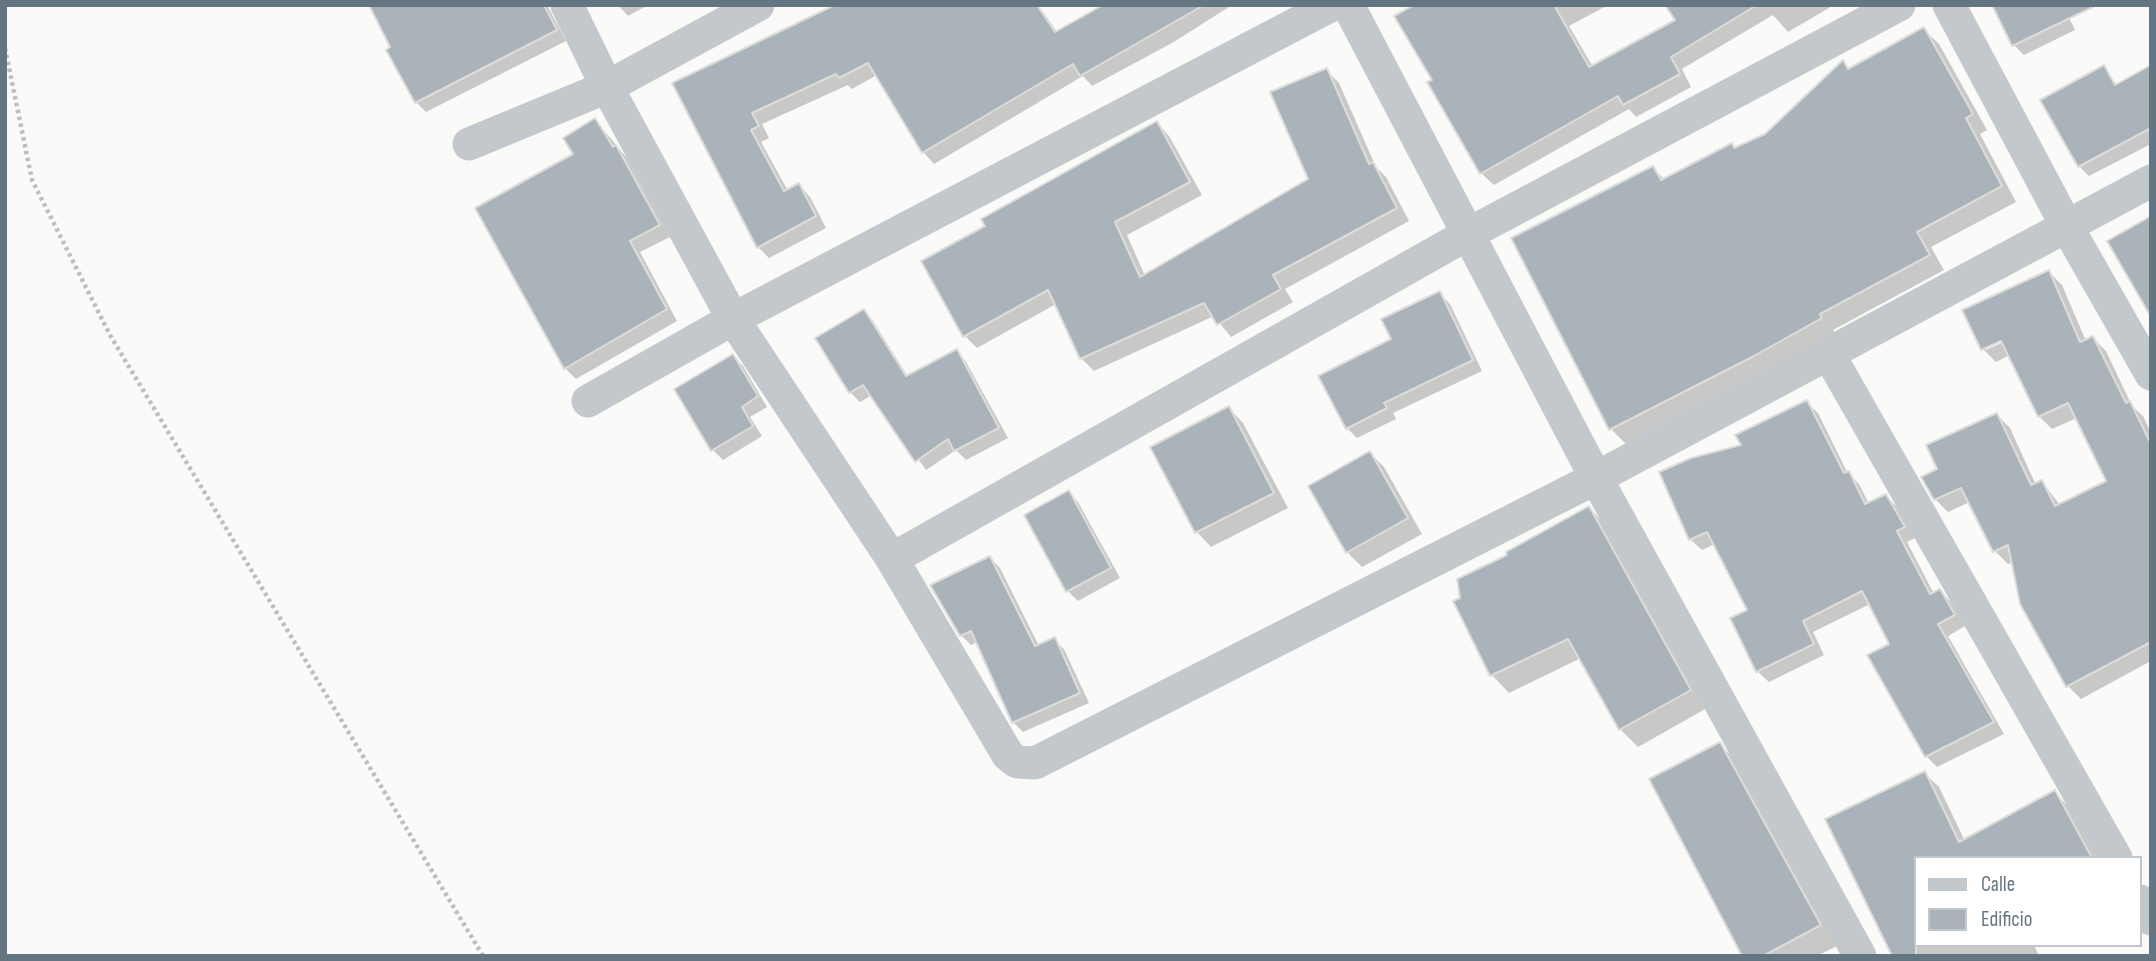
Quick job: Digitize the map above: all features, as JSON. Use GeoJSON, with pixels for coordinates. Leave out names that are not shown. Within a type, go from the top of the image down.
{"type":"FeatureCollection","features":[{"type":"Feature","properties":{"kind":"street"},"geometry":{"type":"LineString","coordinates":[[567,5],[607,87],[733,319],[892,559],[1008,755],[1017,762],[1035,763],[1597,478],[2151,181]]}},
{"type":"Feature","properties":{"kind":"street"},"geometry":{"type":"LineString","coordinates":[[469,144],[607,87],[758,5]]}},
{"type":"Feature","properties":{"kind":"street"},"geometry":{"type":"LineString","coordinates":[[588,401],[733,319],[1332,5]]}},
{"type":"Feature","properties":{"kind":"street"},"geometry":{"type":"LineString","coordinates":[[1348,5],[1597,478],[1860,956]]}},
{"type":"Feature","properties":{"kind":"street"},"geometry":{"type":"LineString","coordinates":[[892,559],[1468,234],[1899,5]]}},
{"type":"Feature","properties":{"kind":"street"},"geometry":{"type":"LineString","coordinates":[[1949,5],[2066,225],[2151,374]]}},
{"type":"Feature","properties":{"kind":"street"},"geometry":{"type":"LineString","coordinates":[[1828,353],[2115,856]]}},
{"type":"Feature","properties":{"kind":"path"},"geometry":{"type":"LineString","coordinates":[[5,48],[32,180],[110,335],[483,956]]}},
{"type":"Feature","properties":{"kind":"building"},"geometry":{"type":"Polygon","coordinates":[[[369,5],[544,5],[557,30],[415,103],[386,50],[390,47],[369,5]]]}},
{"type":"Feature","properties":{"kind":"building"},"geometry":{"type":"Polygon","coordinates":[[[835,5],[1037,5],[1055,32],[1103,5],[1204,5],[1080,76],[1073,64],[922,153],[868,63],[839,78],[836,74],[752,113],[759,126],[751,130],[784,191],[799,183],[816,216],[757,248],[672,83],[835,5]]]}},
{"type":"Feature","properties":{"kind":"building"},"geometry":{"type":"Polygon","coordinates":[[[1414,5],[1554,5],[1589,67],[1675,20],[1665,5],[1757,5],[1671,57],[1680,74],[1623,105],[1618,96],[1480,174],[1427,82],[1432,80],[1394,16],[1414,5]]]}},
{"type":"Feature","properties":{"kind":"building"},"geometry":{"type":"Polygon","coordinates":[[[1992,5],[2097,5],[2012,46],[1992,5]]]}},
{"type":"Feature","properties":{"kind":"building"},"geometry":{"type":"Polygon","coordinates":[[[1924,27],[1973,114],[1966,118],[2002,186],[1917,232],[1930,255],[1820,314],[1822,318],[1752,357],[1609,430],[1511,238],[1653,166],[1661,180],[1732,143],[1734,148],[1765,134],[1843,60],[1848,69],[1924,27]]]}},
{"type":"Feature","properties":{"kind":"building"},"geometry":{"type":"Polygon","coordinates":[[[2104,65],[2115,85],[2151,65],[2151,128],[2078,167],[2040,100],[2104,65]]]}},
{"type":"Feature","properties":{"kind":"building"},"geometry":{"type":"Polygon","coordinates":[[[1327,68],[1369,164],[1373,162],[1397,208],[1273,275],[1281,289],[1217,325],[1204,303],[1080,359],[1048,290],[963,337],[921,261],[985,226],[981,219],[1157,121],[1190,182],[1115,222],[1140,277],[1308,179],[1270,92],[1327,68]]]}},
{"type":"Feature","properties":{"kind":"building"},"geometry":{"type":"Polygon","coordinates":[[[595,118],[613,147],[616,145],[660,225],[630,241],[667,309],[564,369],[475,208],[573,154],[563,138],[595,118]]]}},
{"type":"Feature","properties":{"kind":"building"},"geometry":{"type":"Polygon","coordinates":[[[2151,216],[2151,317],[2107,241],[2151,216]]]}},
{"type":"Feature","properties":{"kind":"building"},"geometry":{"type":"Polygon","coordinates":[[[2049,270],[2080,342],[2093,336],[2126,403],[2130,401],[2151,444],[2151,642],[2066,687],[2020,604],[2008,545],[1993,552],[1961,488],[1934,500],[1921,477],[1937,469],[1926,445],[1997,413],[2031,485],[2042,480],[2055,506],[2106,481],[2068,403],[2038,417],[2001,341],[1981,350],[1962,310],[2049,270]]]}},
{"type":"Feature","properties":{"kind":"building"},"geometry":{"type":"Polygon","coordinates":[[[1440,291],[1473,360],[1384,403],[1387,408],[1346,429],[1318,376],[1391,339],[1381,319],[1440,291]]]}},
{"type":"Feature","properties":{"kind":"building"},"geometry":{"type":"Polygon","coordinates":[[[864,309],[906,376],[957,349],[999,428],[954,451],[948,439],[915,462],[863,385],[849,393],[815,338],[864,309]]]}},
{"type":"Feature","properties":{"kind":"building"},"geometry":{"type":"Polygon","coordinates":[[[733,354],[758,396],[742,407],[753,426],[711,451],[674,389],[733,354]]]}},
{"type":"Feature","properties":{"kind":"building"},"geometry":{"type":"Polygon","coordinates":[[[1807,400],[1844,473],[1849,471],[1865,504],[1886,494],[1905,527],[1897,531],[1930,594],[1940,589],[1955,615],[1938,624],[1994,722],[1925,757],[1867,655],[1889,644],[1862,591],[1803,621],[1814,644],[1756,672],[1730,618],[1747,610],[1707,532],[1689,540],[1659,472],[1691,458],[1741,445],[1735,435],[1807,400]]]}},
{"type":"Feature","properties":{"kind":"building"},"geometry":{"type":"Polygon","coordinates":[[[1229,406],[1274,493],[1195,533],[1150,447],[1229,406]]]}},
{"type":"Feature","properties":{"kind":"building"},"geometry":{"type":"Polygon","coordinates":[[[1370,451],[1408,518],[1346,553],[1308,486],[1370,451]]]}},
{"type":"Feature","properties":{"kind":"building"},"geometry":{"type":"Polygon","coordinates":[[[1069,490],[1111,568],[1066,592],[1024,515],[1069,490]]]}},
{"type":"Feature","properties":{"kind":"building"},"geometry":{"type":"Polygon","coordinates":[[[1589,506],[1691,690],[1619,730],[1568,639],[1490,676],[1453,601],[1460,598],[1457,579],[1507,555],[1506,552],[1589,506]]]}},
{"type":"Feature","properties":{"kind":"building"},"geometry":{"type":"Polygon","coordinates":[[[990,556],[1035,646],[1055,637],[1080,693],[1012,723],[971,631],[960,636],[930,585],[990,556]]]}},
{"type":"Feature","properties":{"kind":"building"},"geometry":{"type":"Polygon","coordinates":[[[1720,742],[1821,925],[1763,956],[1742,956],[1649,779],[1720,742]]]}},
{"type":"Feature","properties":{"kind":"building"},"geometry":{"type":"Polygon","coordinates":[[[1925,771],[1959,842],[2055,790],[2091,856],[1914,856],[1916,956],[1892,956],[1825,819],[1925,771]]]}}]}
